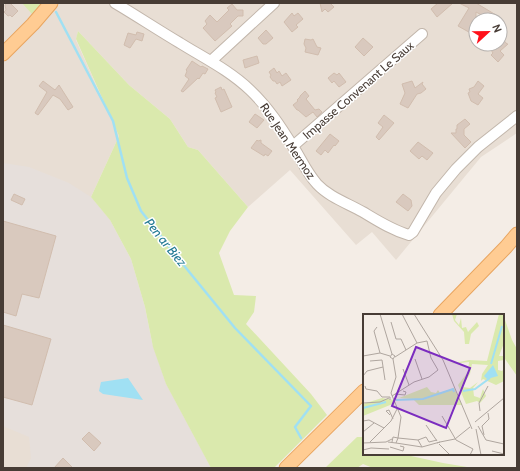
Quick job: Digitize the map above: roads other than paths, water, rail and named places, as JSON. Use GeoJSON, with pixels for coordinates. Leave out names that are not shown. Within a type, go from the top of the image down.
{"type":"FeatureCollection","features":[{"type":"Feature","properties":{"kind":"main road"},"geometry":{"type":"LineString","coordinates":[[3,54],[8,44],[38,19],[51,3]]}},
{"type":"Feature","properties":{"kind":"main road"},"geometry":{"type":"LineString","coordinates":[[441,314],[517,234]]}},
{"type":"Feature","properties":{"kind":"main road"},"geometry":{"type":"LineString","coordinates":[[286,468],[363,392]]}},
{"type":"Feature","properties":{"kind":"main road"},"geometry":{"type":"LineString","coordinates":[[291,468],[316,438]]}},
{"type":"Feature","properties":{"kind":"street","name":"Rue Jean Mermoz"},"geometry":{"type":"LineString","coordinates":[[115,3],[180,44],[211,61],[249,89],[264,104],[276,120],[317,184],[339,200],[390,228],[409,235],[413,232],[436,192],[456,169],[478,147],[517,116]]}},
{"type":"Feature","properties":{"kind":"street"},"geometry":{"type":"LineString","coordinates":[[211,61],[274,3]]}},
{"type":"Feature","properties":{"kind":"street","name":"Impasse Convenant Le Saux"},"geometry":{"type":"LineString","coordinates":[[293,146],[422,34]]}},
{"type":"Feature","properties":{"kind":"water"},"geometry":{"type":"Polygon","coordinates":[[[128,378],[143,400],[103,394],[99,391],[101,382],[128,378]]]}},
{"type":"Feature","properties":{"kind":"waterway","name":"Pen ar Biez"},"geometry":{"type":"LineString","coordinates":[[56,12],[113,121],[127,178],[141,211],[235,328],[311,406],[295,427],[301,438]]}}]}
